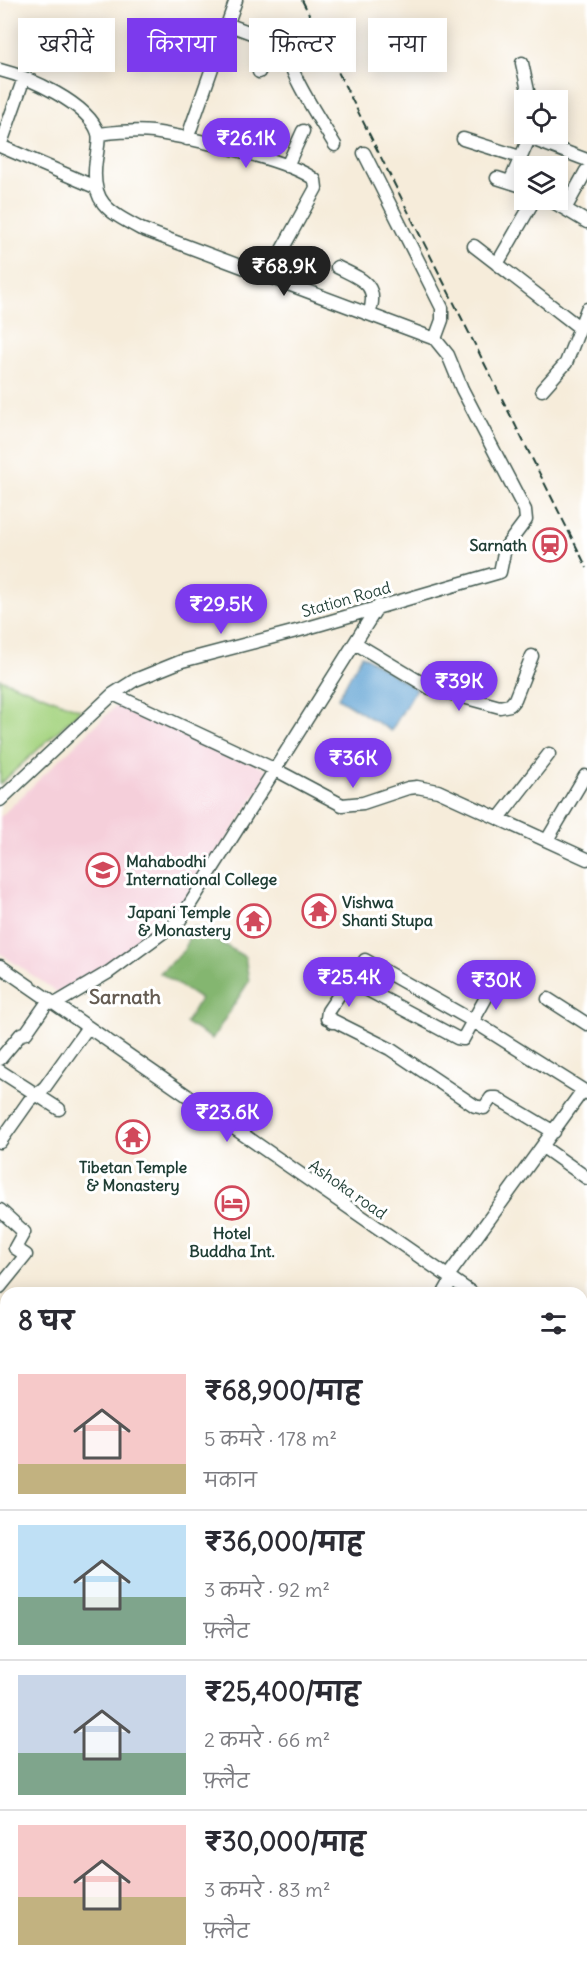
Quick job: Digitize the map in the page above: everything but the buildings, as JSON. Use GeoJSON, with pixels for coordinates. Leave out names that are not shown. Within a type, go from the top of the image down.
{"type":"FeatureCollection","features":[{"type":"Feature","properties":{"kind":"street"},"geometry":{"type":"LineString","coordinates":[[229,18],[236,0]]}},
{"type":"Feature","properties":{"kind":"street"},"geometry":{"type":"LineString","coordinates":[[522,63],[528,90]]}},
{"type":"Feature","properties":{"kind":"street"},"geometry":{"type":"LineString","coordinates":[[0,70],[24,78],[63,98],[88,117],[98,134],[95,188],[101,201],[111,212],[141,229],[435,339],[442,320],[442,308],[364,153]]}},
{"type":"Feature","properties":{"kind":"street"},"geometry":{"type":"LineString","coordinates":[[187,139],[210,72]]}},
{"type":"Feature","properties":{"kind":"street"},"geometry":{"type":"LineString","coordinates":[[294,72],[335,146]]}},
{"type":"Feature","properties":{"kind":"street"},"geometry":{"type":"LineString","coordinates":[[24,78],[0,146],[95,188]]}},
{"type":"Feature","properties":{"kind":"street"},"geometry":{"type":"LineString","coordinates":[[98,134],[142,131],[187,139],[287,166],[311,177],[317,184],[268,275]]}},
{"type":"Feature","properties":{"kind":"street"},"geometry":{"type":"LineString","coordinates":[[287,166],[303,131]]}},
{"type":"Feature","properties":{"kind":"street"},"geometry":{"type":"LineString","coordinates":[[463,139],[514,156]]}},
{"type":"Feature","properties":{"kind":"street"},"geometry":{"type":"LineString","coordinates":[[545,144],[586,165],[568,203]]}},
{"type":"Feature","properties":{"kind":"street"},"geometry":{"type":"LineString","coordinates":[[510,182],[514,172]]}},
{"type":"Feature","properties":{"kind":"street"},"geometry":{"type":"LineString","coordinates":[[497,178],[514,184]]}},
{"type":"Feature","properties":{"kind":"street"},"geometry":{"type":"LineString","coordinates":[[497,264],[528,210]]}},
{"type":"Feature","properties":{"kind":"street"},"geometry":{"type":"LineString","coordinates":[[567,210],[587,222]]}},
{"type":"Feature","properties":{"kind":"street"},"geometry":{"type":"LineString","coordinates":[[474,246],[580,328]]}},
{"type":"Feature","properties":{"kind":"street"},"geometry":{"type":"LineString","coordinates":[[338,267],[360,278],[370,287],[374,298],[369,314]]}},
{"type":"Feature","properties":{"kind":"street"},"geometry":{"type":"LineString","coordinates":[[542,390],[566,363],[587,309]]}},
{"type":"Feature","properties":{"kind":"street","name":"Station Road"},"geometry":{"type":"LineString","coordinates":[[0,800],[113,694],[135,680],[182,661],[304,629],[500,572],[504,548],[526,520],[525,510],[462,389],[448,355],[435,339]]}},
{"type":"Feature","properties":{"kind":"street"},"geometry":{"type":"LineString","coordinates":[[0,1059],[52,1002],[109,972],[180,920],[378,606]]}},
{"type":"Feature","properties":{"kind":"street"},"geometry":{"type":"LineString","coordinates":[[355,643],[430,688],[500,706],[510,705],[515,699],[532,656]]}},
{"type":"Feature","properties":{"kind":"street"},"geometry":{"type":"LineString","coordinates":[[113,694],[276,770],[342,805],[363,803],[417,787],[438,791],[587,860]]}},
{"type":"Feature","properties":{"kind":"street"},"geometry":{"type":"LineString","coordinates":[[499,818],[549,754]]}},
{"type":"Feature","properties":{"kind":"street"},"geometry":{"type":"LineString","coordinates":[[547,840],[585,776]]}},
{"type":"Feature","properties":{"kind":"street"},"geometry":{"type":"LineString","coordinates":[[365,960],[473,1021],[585,1092],[543,1147],[450,1278],[446,1287]]}},
{"type":"Feature","properties":{"kind":"street","name":"Ashoka road"},"geometry":{"type":"LineString","coordinates":[[0,966],[463,1287]]}},
{"type":"Feature","properties":{"kind":"street"},"geometry":{"type":"LineString","coordinates":[[493,985],[463,1039],[457,1038],[349,980],[328,1011],[327,1018],[390,1049],[475,1106],[484,1108],[491,1098],[497,1098],[554,1132]]}},
{"type":"Feature","properties":{"kind":"street"},"geometry":{"type":"LineString","coordinates":[[548,999],[587,1024]]}},
{"type":"Feature","properties":{"kind":"street"},"geometry":{"type":"LineString","coordinates":[[0,1142],[36,1094],[45,1087],[87,1027]]}},
{"type":"Feature","properties":{"kind":"street"},"geometry":{"type":"LineString","coordinates":[[0,1071],[59,1108]]}},
{"type":"Feature","properties":{"kind":"street"},"geometry":{"type":"LineString","coordinates":[[543,1147],[587,1178]]}},
{"type":"Feature","properties":{"kind":"street"},"geometry":{"type":"LineString","coordinates":[[0,1210],[24,1232],[15,1248],[26,1255],[0,1287]]}},
{"type":"Feature","properties":{"kind":"shaded area","name":"Mahabodhi International College"},"geometry":{"type":"Polygon","coordinates":[[[121,701],[265,769],[269,774],[182,909],[145,942],[60,994],[0,953],[0,817],[121,701]]]}},
{"type":"Feature","properties":{"kind":"green space"},"geometry":{"type":"Polygon","coordinates":[[[0,679],[81,710],[0,784],[0,679]]]}},
{"type":"Feature","properties":{"kind":"green space"},"geometry":{"type":"Polygon","coordinates":[[[193,926],[245,957],[249,981],[212,1039],[186,1023],[200,999],[160,973],[184,950],[193,926]]]}},
{"type":"Feature","properties":{"kind":"water"},"geometry":{"type":"Polygon","coordinates":[[[362,655],[416,689],[391,731],[338,698],[362,655]]]}},
{"type":"Feature","properties":{"kind":"railway"},"geometry":{"type":"LineString","coordinates":[[302,0],[587,568]]}},
{"type":"Feature","properties":{"kind":"place","name":"Sarnath"},"geometry":{"type":"Point","coordinates":[550,545]}},
{"type":"Feature","properties":{"kind":"place","name":"Mahabodhi International College"},"geometry":{"type":"Point","coordinates":[103,870]}},
{"type":"Feature","properties":{"kind":"place","name":"Vishwa Shanti Stupa"},"geometry":{"type":"Point","coordinates":[319,911]}},
{"type":"Feature","properties":{"kind":"place","name":"Japani Temple & Monastery"},"geometry":{"type":"Point","coordinates":[254,921]}},
{"type":"Feature","properties":{"kind":"place","name":"Tibetan Temple & Monastery"},"geometry":{"type":"Point","coordinates":[133,1137]}},
{"type":"Feature","properties":{"kind":"place","name":"Hotel Buddha Int."},"geometry":{"type":"Point","coordinates":[232,1203]}},
{"type":"Feature","properties":{"kind":"district","name":"Sarnath"},"geometry":{"type":"Point","coordinates":[125,996]}}]}
